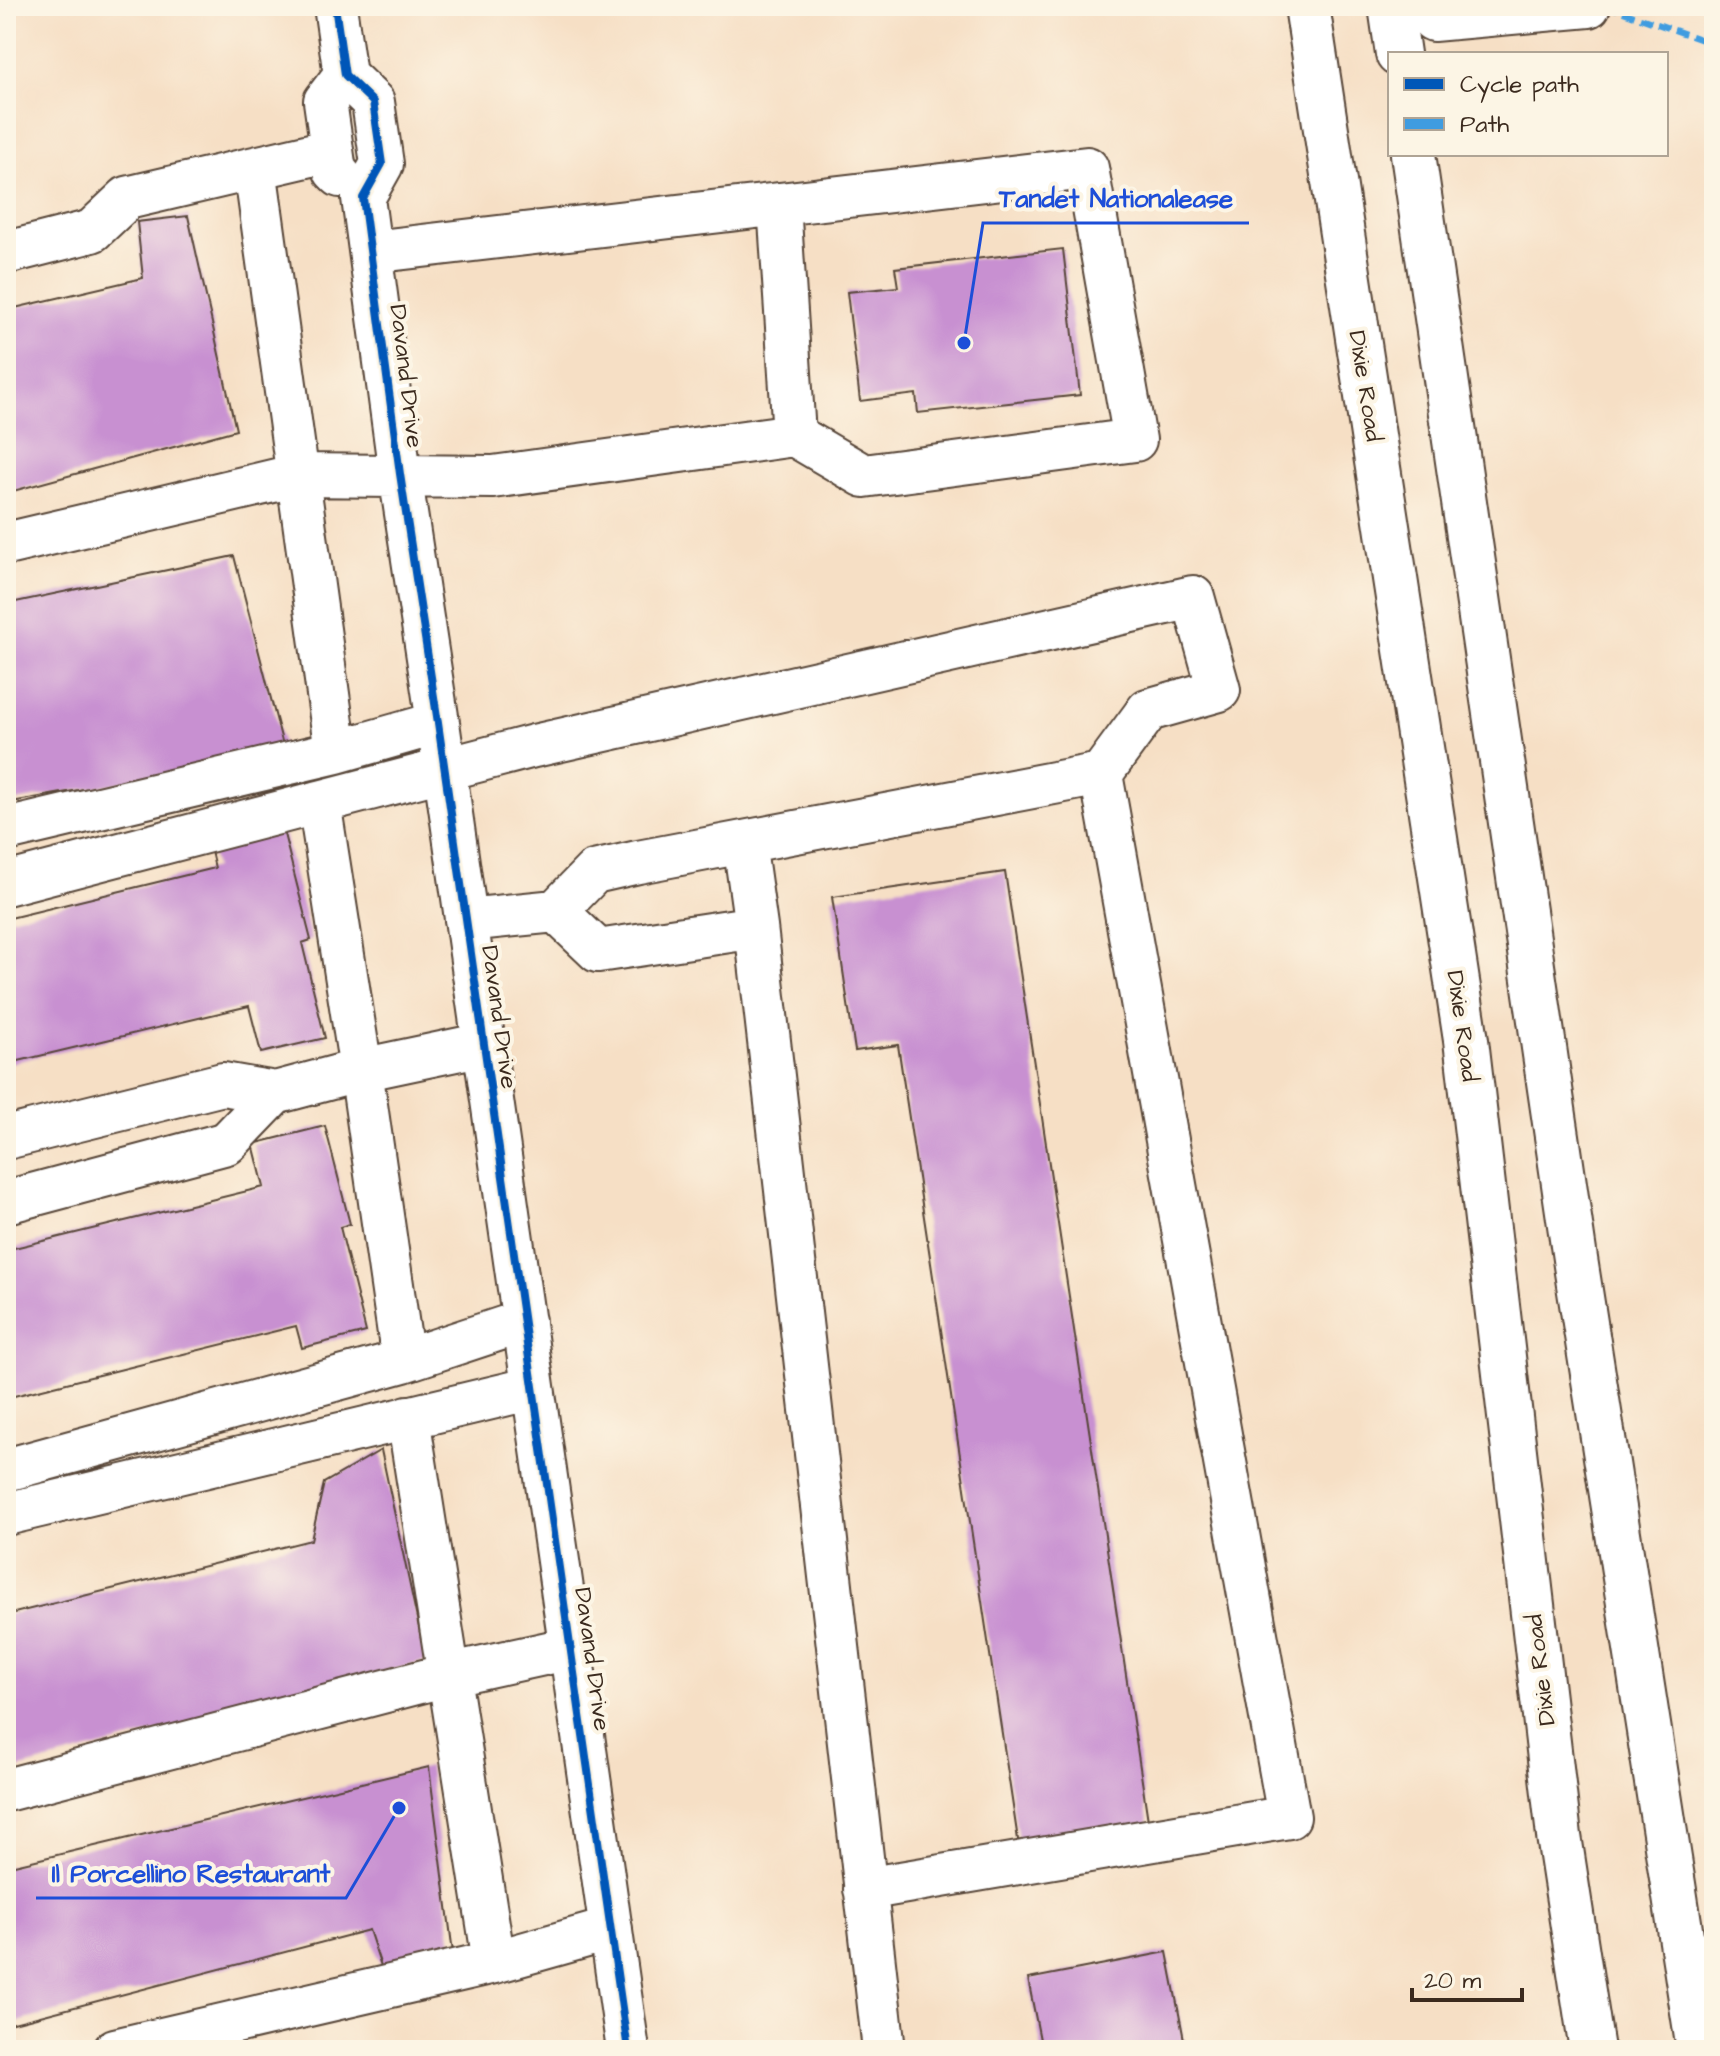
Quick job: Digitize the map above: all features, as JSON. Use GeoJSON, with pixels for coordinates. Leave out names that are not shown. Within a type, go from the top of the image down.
{"type":"FeatureCollection","features":[{"type":"Feature","properties":{"kind":"main road","name":"Dixie Road"},"geometry":{"type":"LineString","coordinates":[[1307,6],[1466,1040],[1557,1820],[1592,2050]]}},
{"type":"Feature","properties":{"kind":"main road"},"geometry":{"type":"LineString","coordinates":[[1391,6],[1398,52]]}},
{"type":"Feature","properties":{"kind":"main road"},"geometry":{"type":"LineString","coordinates":[[1413,156],[1573,1243],[1699,2050]]}},
{"type":"Feature","properties":{"kind":"street"},"geometry":{"type":"LineString","coordinates":[[335,6],[345,75],[373,102],[380,149],[382,164],[363,198],[335,171],[325,101],[345,75]]}},
{"type":"Feature","properties":{"kind":"street"},"geometry":{"type":"LineString","coordinates":[[1433,20],[1589,6]]}},
{"type":"Feature","properties":{"kind":"street"},"geometry":{"type":"LineString","coordinates":[[6,253],[92,231],[127,198],[332,150]]}},
{"type":"Feature","properties":{"kind":"street"},"geometry":{"type":"LineString","coordinates":[[255,168],[336,752]]}},
{"type":"Feature","properties":{"kind":"street"},"geometry":{"type":"LineString","coordinates":[[6,544],[298,475],[493,477],[794,435],[864,476],[1135,440],[1087,168],[371,252]]}},
{"type":"Feature","properties":{"kind":"street","name":"Davand Drive"},"geometry":{"type":"LineString","coordinates":[[363,198],[400,474],[628,2050]]}},
{"type":"Feature","properties":{"kind":"street"},"geometry":{"type":"LineString","coordinates":[[779,204],[794,435]]}},
{"type":"Feature","properties":{"kind":"street"},"geometry":{"type":"LineString","coordinates":[[6,884],[445,769],[1193,597],[1219,690],[1148,710],[1101,774],[594,872],[556,911],[466,920]]}},
{"type":"Feature","properties":{"kind":"street"},"geometry":{"type":"LineString","coordinates":[[6,830],[336,752],[438,723]]}},
{"type":"Feature","properties":{"kind":"street"},"geometry":{"type":"LineString","coordinates":[[865,1889],[1289,1817],[1101,774]]}},
{"type":"Feature","properties":{"kind":"street"},"geometry":{"type":"LineString","coordinates":[[319,802],[403,1361]]}},
{"type":"Feature","properties":{"kind":"street"},"geometry":{"type":"LineString","coordinates":[[744,842],[884,2050]]}},
{"type":"Feature","properties":{"kind":"street"},"geometry":{"type":"LineString","coordinates":[[556,911],[598,951],[756,927]]}},
{"type":"Feature","properties":{"kind":"street"},"geometry":{"type":"LineString","coordinates":[[6,1138],[223,1084],[275,1093],[361,1070],[484,1044]]}},
{"type":"Feature","properties":{"kind":"street"},"geometry":{"type":"LineString","coordinates":[[6,1202],[227,1143],[275,1093]]}},
{"type":"Feature","properties":{"kind":"street"},"geometry":{"type":"LineString","coordinates":[[6,1470],[403,1361],[524,1321]]}},
{"type":"Feature","properties":{"kind":"street"},"geometry":{"type":"LineString","coordinates":[[6,1514],[533,1388]]}},
{"type":"Feature","properties":{"kind":"street"},"geometry":{"type":"LineString","coordinates":[[408,1417],[494,1962]]}},
{"type":"Feature","properties":{"kind":"street"},"geometry":{"type":"LineString","coordinates":[[6,1790],[447,1675],[571,1648]]}},
{"type":"Feature","properties":{"kind":"street"},"geometry":{"type":"LineString","coordinates":[[115,2050],[494,1962],[611,1929]]}},
{"type":"Feature","properties":{"kind":"building"},"geometry":{"type":"Polygon","coordinates":[[[188,216],[236,430],[6,493],[6,310],[143,278],[137,222],[188,216]]]}},
{"type":"Feature","properties":{"kind":"building"},"geometry":{"type":"Polygon","coordinates":[[[1063,249],[1080,395],[918,413],[916,394],[860,401],[847,292],[898,287],[895,268],[1063,249]]]}},
{"type":"Feature","properties":{"kind":"building"},"geometry":{"type":"Polygon","coordinates":[[[234,556],[285,753],[6,803],[6,604],[234,556]]]}},
{"type":"Feature","properties":{"kind":"building"},"geometry":{"type":"Polygon","coordinates":[[[283,830],[311,940],[302,943],[325,1038],[261,1053],[249,1006],[6,1064],[6,919],[215,868],[210,847],[283,830]]]}},
{"type":"Feature","properties":{"kind":"building"},"geometry":{"type":"Polygon","coordinates":[[[1005,872],[1150,1834],[1020,1853],[898,1045],[855,1051],[832,897],[1005,872]]]}},
{"type":"Feature","properties":{"kind":"building"},"geometry":{"type":"Polygon","coordinates":[[[325,1126],[350,1224],[340,1227],[366,1332],[302,1348],[296,1326],[6,1398],[6,1250],[264,1187],[253,1144],[325,1126]]]}},
{"type":"Feature","properties":{"kind":"building"},"geometry":{"type":"Polygon","coordinates":[[[381,1450],[426,1661],[6,1772],[6,1615],[311,1540],[324,1483],[381,1450]]]}},
{"type":"Feature","properties":{"kind":"building"},"geometry":{"type":"Polygon","coordinates":[[[429,1767],[453,1953],[382,1969],[369,1930],[6,2025],[6,1867],[429,1767]]]}},
{"type":"Feature","properties":{"kind":"building"},"geometry":{"type":"Polygon","coordinates":[[[1167,1952],[1186,2050],[1042,2050],[1028,1979],[1167,1952]]]}},
{"type":"Feature","properties":{"kind":"marked path"},"geometry":{"type":"LineString","coordinates":[[1606,6],[1714,44]]}},
{"type":"Feature","properties":{"kind":"cycle path"},"geometry":{"type":"LineString","coordinates":[[335,6],[345,75],[373,102],[382,164],[363,198],[400,474],[628,2050]]}},
{"type":"Feature","properties":{"kind":"place","name":"Tandet Nationalease"},"geometry":{"type":"Point","coordinates":[964,343]}},
{"type":"Feature","properties":{"kind":"place","name":"Il Porcellino Restaurant"},"geometry":{"type":"Point","coordinates":[399,1808]}}]}
